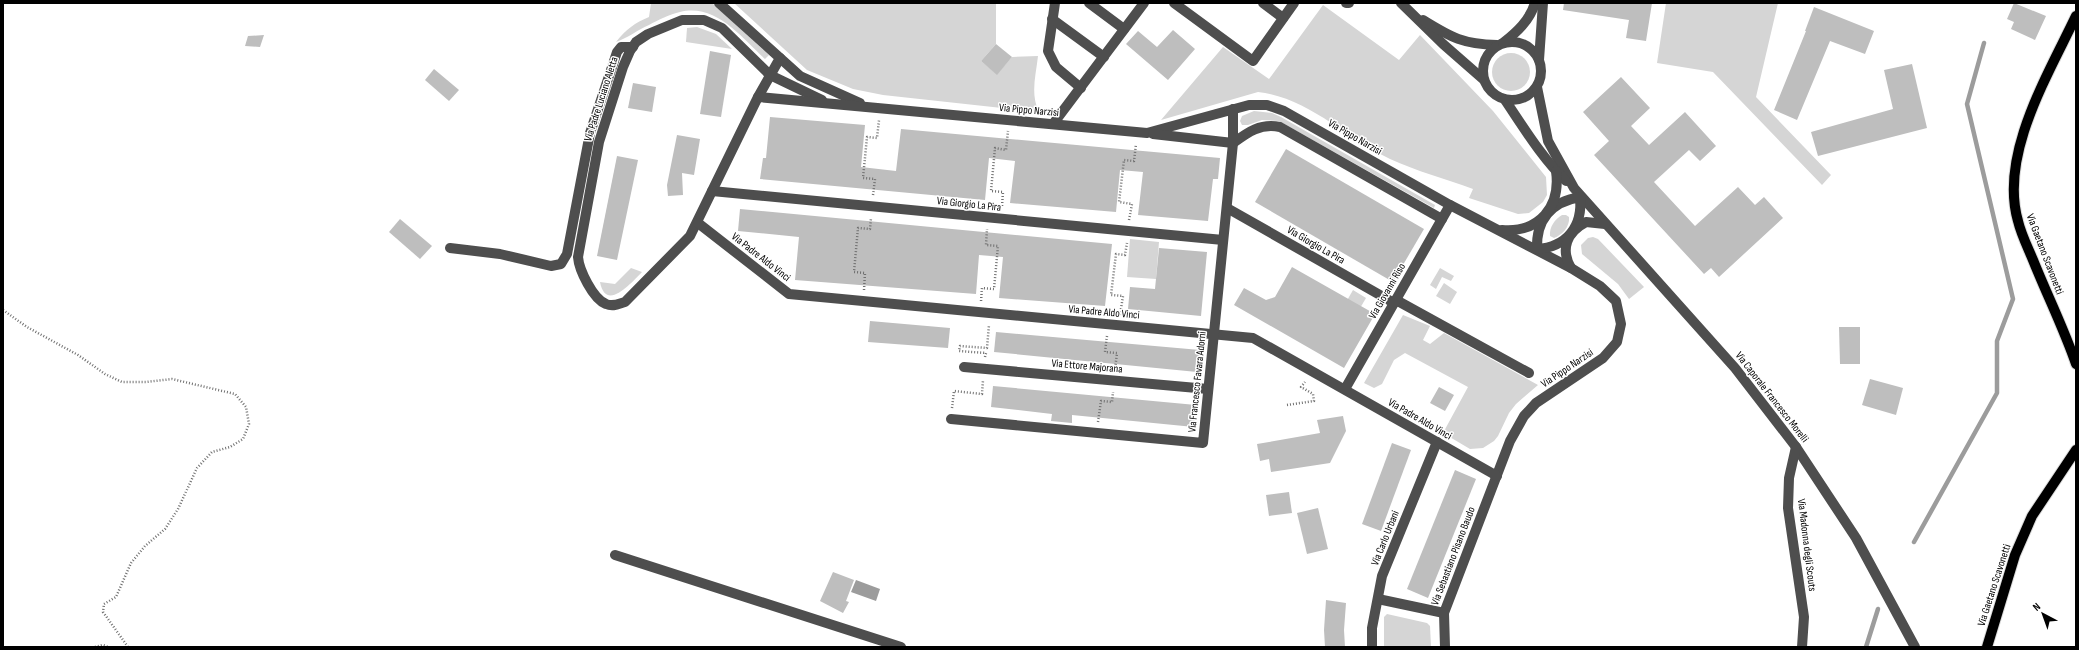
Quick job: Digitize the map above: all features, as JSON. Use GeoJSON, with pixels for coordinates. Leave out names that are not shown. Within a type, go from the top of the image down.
{"type":"FeatureCollection","features":[{"type":"Feature","properties":{"kind":"main road","name":"Via Gaetano Scavonetti"},"geometry":{"type":"LineString","coordinates":[[2076,16],[2044,83],[2020,141],[2014,166],[2013,192],[2018,221],[2076,364]]}},
{"type":"Feature","properties":{"kind":"main road","name":"Via Gaetano Scavonetti"},"geometry":{"type":"LineString","coordinates":[[1987,647],[2015,555],[2032,516],[2076,450]]}},
{"type":"Feature","properties":{"kind":"street"},"geometry":{"type":"LineString","coordinates":[[719,3],[800,76],[869,107]]}},
{"type":"Feature","properties":{"kind":"street"},"geometry":{"type":"LineString","coordinates":[[1055,3],[1048,51],[1056,67],[1081,88]]}},
{"type":"Feature","properties":{"kind":"street"},"geometry":{"type":"LineString","coordinates":[[1089,3],[1124,29]]}},
{"type":"Feature","properties":{"kind":"street"},"geometry":{"type":"LineString","coordinates":[[1053,124],[1144,3]]}},
{"type":"Feature","properties":{"kind":"street"},"geometry":{"type":"LineString","coordinates":[[1174,3],[1253,61],[1294,3]]}},
{"type":"Feature","properties":{"kind":"street"},"geometry":{"type":"LineString","coordinates":[[1263,3],[1283,18]]}},
{"type":"Feature","properties":{"kind":"street"},"geometry":{"type":"LineString","coordinates":[[1400,3],[1483,80],[1488,89],[1495,96],[1504,100],[1556,171],[1574,188]]}},
{"type":"Feature","properties":{"kind":"street"},"geometry":{"type":"LineString","coordinates":[[1483,80],[1482,70],[1484,60],[1489,51],[1518,31],[1526,21],[1535,3]]}},
{"type":"Feature","properties":{"kind":"street"},"geometry":{"type":"LineString","coordinates":[[1504,100],[1523,98],[1536,87],[1541,74],[1539,60],[1543,3]]}},
{"type":"Feature","properties":{"kind":"street"},"geometry":{"type":"LineString","coordinates":[[1408,10],[1454,39],[1477,45],[1500,44],[1510,41],[1524,44],[1536,53],[1539,60]]}},
{"type":"Feature","properties":{"kind":"street"},"geometry":{"type":"LineString","coordinates":[[1052,19],[1104,57]]}},
{"type":"Feature","properties":{"kind":"street","name":"Via Padre Luciano Aletta"},"geometry":{"type":"LineString","coordinates":[[682,20],[704,20],[722,28],[770,75],[712,191],[698,223],[690,236],[677,251],[625,302],[616,306],[606,304],[598,299],[579,267],[578,257],[599,142],[623,67],[633,47],[648,34],[682,20]]}},
{"type":"Feature","properties":{"kind":"street"},"geometry":{"type":"LineString","coordinates":[[450,248],[500,254],[551,266],[560,264],[567,254],[585,155],[597,111],[617,52],[622,47],[633,47]]}},
{"type":"Feature","properties":{"kind":"street"},"geometry":{"type":"LineString","coordinates":[[780,58],[770,75],[828,103]]}},
{"type":"Feature","properties":{"kind":"street"},"geometry":{"type":"LineString","coordinates":[[1536,87],[1548,141],[1574,188]]}},
{"type":"Feature","properties":{"kind":"street","name":"Via Pippo Narzisi"},"geometry":{"type":"LineString","coordinates":[[758,97],[880,107],[1142,133],[1250,105],[1267,105],[1284,111],[1450,205],[1499,229],[1571,268],[1600,286],[1616,301],[1621,324],[1617,342],[1603,358],[1536,404],[1524,416],[1510,441],[1497,476]]}},
{"type":"Feature","properties":{"kind":"street","name":"Via Francesco Favara Adorni"},"geometry":{"type":"LineString","coordinates":[[951,419],[1203,443],[1233,143],[1233,109]]}},
{"type":"Feature","properties":{"kind":"street"},"geometry":{"type":"LineString","coordinates":[[1142,133],[1233,143],[1247,132],[1257,127],[1271,125],[1280,127],[1442,219]]}},
{"type":"Feature","properties":{"kind":"street"},"geometry":{"type":"LineString","coordinates":[[1556,171],[1557,193],[1553,203],[1540,224],[1536,236],[1537,249],[1557,246],[1586,222],[1605,224]]}},
{"type":"Feature","properties":{"kind":"street","name":"Via Caporale Francesco Morelli"},"geometry":{"type":"LineString","coordinates":[[1574,188],[1735,368],[1796,447],[1856,538],[1915,647]]}},
{"type":"Feature","properties":{"kind":"street","name":"Via Giorgio La Pira"},"geometry":{"type":"LineString","coordinates":[[712,191],[1223,240]]}},
{"type":"Feature","properties":{"kind":"street"},"geometry":{"type":"LineString","coordinates":[[1499,229],[1513,230],[1526,228],[1538,222],[1546,214],[1563,202],[1580,196],[1581,206],[1578,218],[1566,244],[1565,252],[1571,268]]}},
{"type":"Feature","properties":{"kind":"street","name":"Via Giovanni Riso"},"geometry":{"type":"LineString","coordinates":[[1345,389],[1450,205]]}},
{"type":"Feature","properties":{"kind":"street","name":"Via Giorgio La Pira"},"geometry":{"type":"LineString","coordinates":[[1227,208],[1395,302],[1530,373]]}},
{"type":"Feature","properties":{"kind":"street","name":"Via Padre Aldo Vinci"},"geometry":{"type":"LineString","coordinates":[[698,223],[790,294],[1253,338],[1497,476]]}},
{"type":"Feature","properties":{"kind":"street","name":"Via Ettore Majorana"},"geometry":{"type":"LineString","coordinates":[[964,367],[1208,389]]}},
{"type":"Feature","properties":{"kind":"street","name":"Via Carlo Urbani"},"geometry":{"type":"LineString","coordinates":[[1372,647],[1372,628],[1382,576],[1437,442]]}},
{"type":"Feature","properties":{"kind":"street","name":"Via Madonna degli Scouts"},"geometry":{"type":"LineString","coordinates":[[1796,447],[1789,478],[1788,508],[1804,618],[1802,647]]}},
{"type":"Feature","properties":{"kind":"street","name":"Via Sebastiano Pisano Baudo"},"geometry":{"type":"LineString","coordinates":[[1445,647],[1444,613],[1497,476]]}},
{"type":"Feature","properties":{"kind":"street"},"geometry":{"type":"LineString","coordinates":[[615,555],[901,647]]}},
{"type":"Feature","properties":{"kind":"street"},"geometry":{"type":"LineString","coordinates":[[1378,599],[1444,613]]}},
{"type":"Feature","properties":{"kind":"path"},"geometry":{"type":"LineString","coordinates":[[863,301],[866,273],[854,272],[858,228],[870,229],[875,180],[863,178],[867,137],[877,138],[880,107]]}},
{"type":"Feature","properties":{"kind":"path"},"geometry":{"type":"LineString","coordinates":[[1001,219],[1003,192],[991,191],[995,148],[1006,150],[1009,120]]}},
{"type":"Feature","properties":{"kind":"path"},"geometry":{"type":"LineString","coordinates":[[1119,202],[1124,160],[1134,162],[1142,133]]}},
{"type":"Feature","properties":{"kind":"path"},"geometry":{"type":"LineString","coordinates":[[980,312],[982,288],[994,289],[995,282],[998,246],[986,245],[988,218]]}},
{"type":"Feature","properties":{"kind":"path"},"geometry":{"type":"LineString","coordinates":[[1114,273],[1111,295],[1123,296],[1119,325]]}},
{"type":"Feature","properties":{"kind":"path"},"geometry":{"type":"LineString","coordinates":[[3,310],[27,327],[78,355],[105,374],[122,382],[146,382],[172,379],[235,394],[246,407],[249,424],[243,439],[230,446],[212,452],[197,468],[178,509],[165,529],[145,546],[131,563],[116,597],[104,604],[103,612],[128,647]]}},
{"type":"Feature","properties":{"kind":"path"},"geometry":{"type":"LineString","coordinates":[[986,353],[959,351],[960,346],[987,348],[990,313]]}},
{"type":"Feature","properties":{"kind":"path"},"geometry":{"type":"LineString","coordinates":[[1287,405],[1314,401],[1313,394],[1301,387],[1312,370]]}},
{"type":"Feature","properties":{"kind":"path"},"geometry":{"type":"LineString","coordinates":[[951,419],[954,391],[982,394]]}},
{"type":"Feature","properties":{"kind":"path"},"geometry":{"type":"LineString","coordinates":[[95,647],[103,645],[108,647]]}},
{"type":"Feature","properties":{"kind":"shaded area"},"geometry":{"type":"Polygon","coordinates":[[[651,3],[712,3],[769,55],[765,59],[727,24],[717,17],[693,11],[680,12],[668,16],[616,42],[623,33],[649,17],[651,3]]]}},
{"type":"Feature","properties":{"kind":"shaded area"},"geometry":{"type":"Polygon","coordinates":[[[734,3],[996,3],[996,44],[981,61],[997,74],[1012,57],[1038,56],[1034,91],[1036,105],[1039,112],[883,95],[853,89],[807,70],[734,3]]]}},
{"type":"Feature","properties":{"kind":"shaded area"},"geometry":{"type":"Polygon","coordinates":[[[1666,3],[1778,3],[1756,97],[1831,175],[1822,185],[1713,72],[1657,63],[1666,3]]]}},
{"type":"Feature","properties":{"kind":"shaded area"},"geometry":{"type":"Polygon","coordinates":[[[1323,5],[1399,60],[1420,35],[1493,111],[1546,177],[1547,195],[1543,202],[1529,213],[1518,214],[1469,198],[1473,189],[1390,159],[1373,150],[1310,110],[1276,96],[1258,92],[1161,120],[1223,47],[1269,79],[1323,5]]]}},
{"type":"Feature","properties":{"kind":"shaded area"},"geometry":{"type":"Polygon","coordinates":[[[697,27],[716,34],[732,49],[686,42],[687,28],[697,27]]]}},
{"type":"Feature","properties":{"kind":"shaded area"},"geometry":{"type":"Polygon","coordinates":[[[1511,53],[1521,56],[1527,62],[1530,72],[1527,82],[1521,88],[1511,91],[1501,88],[1495,82],[1492,72],[1495,62],[1501,56],[1511,53]]]}},
{"type":"Feature","properties":{"kind":"shaded area"},"geometry":{"type":"Polygon","coordinates":[[[1254,111],[1272,113],[1281,117],[1435,205],[1434,208],[1279,121],[1262,120],[1248,125],[1242,125],[1240,121],[1242,116],[1254,111]]]}},
{"type":"Feature","properties":{"kind":"shaded area"},"geometry":{"type":"Polygon","coordinates":[[[1562,215],[1569,217],[1567,227],[1563,233],[1554,238],[1550,236],[1552,226],[1562,215]]]}},
{"type":"Feature","properties":{"kind":"shaded area"},"geometry":{"type":"Polygon","coordinates":[[[1593,237],[1598,239],[1644,287],[1629,299],[1618,284],[1582,254],[1581,245],[1588,238],[1593,237]]]}},
{"type":"Feature","properties":{"kind":"shaded area"},"geometry":{"type":"Polygon","coordinates":[[[1130,239],[1159,242],[1156,279],[1127,277],[1130,239]]]}},
{"type":"Feature","properties":{"kind":"shaded area"},"geometry":{"type":"Polygon","coordinates":[[[631,268],[642,272],[626,288],[613,295],[608,295],[603,291],[600,282],[615,284],[631,268]]]}},
{"type":"Feature","properties":{"kind":"shaded area"},"geometry":{"type":"Polygon","coordinates":[[[1440,268],[1454,276],[1451,281],[1442,277],[1436,289],[1430,285],[1440,268]]]}},
{"type":"Feature","properties":{"kind":"shaded area"},"geometry":{"type":"Polygon","coordinates":[[[1444,283],[1457,292],[1450,304],[1436,296],[1444,283]]]}},
{"type":"Feature","properties":{"kind":"shaded area"},"geometry":{"type":"Polygon","coordinates":[[[1353,290],[1366,298],[1346,332],[1333,325],[1353,290]]]}},
{"type":"Feature","properties":{"kind":"shaded area"},"geometry":{"type":"Polygon","coordinates":[[[1403,315],[1430,326],[1423,340],[1430,344],[1444,333],[1538,385],[1516,404],[1509,413],[1494,441],[1483,448],[1470,449],[1443,433],[1468,387],[1405,353],[1394,360],[1382,384],[1374,388],[1364,383],[1403,315]]]}},
{"type":"Feature","properties":{"kind":"shaded area"},"geometry":{"type":"Polygon","coordinates":[[[856,580],[880,589],[876,601],[851,592],[856,580]]]}},
{"type":"Feature","properties":{"kind":"shaded area"},"geometry":{"type":"Polygon","coordinates":[[[1387,614],[1427,623],[1430,626],[1431,647],[1384,647],[1384,617],[1387,614]]]}},
{"type":"Feature","properties":{"kind":"building"},"geometry":{"type":"Polygon","coordinates":[[[1564,3],[1652,3],[1646,41],[1626,38],[1629,20],[1563,10],[1564,3]]]}},
{"type":"Feature","properties":{"kind":"building"},"geometry":{"type":"Polygon","coordinates":[[[2014,3],[2046,16],[2035,40],[2011,29],[2014,22],[2007,19],[2014,3]]]}},
{"type":"Feature","properties":{"kind":"building"},"geometry":{"type":"Polygon","coordinates":[[[1814,7],[1874,31],[1865,54],[1830,41],[1797,120],[1774,110],[1806,31],[1814,7]]]}},
{"type":"Feature","properties":{"kind":"building"},"geometry":{"type":"Polygon","coordinates":[[[1173,30],[1195,49],[1168,80],[1126,44],[1138,31],[1157,47],[1173,30]]]}},
{"type":"Feature","properties":{"kind":"building"},"geometry":{"type":"Polygon","coordinates":[[[264,35],[260,47],[245,46],[248,36],[264,35]]]}},
{"type":"Feature","properties":{"kind":"building"},"geometry":{"type":"Polygon","coordinates":[[[996,44],[1012,57],[997,75],[981,61],[996,44]]]}},
{"type":"Feature","properties":{"kind":"building"},"geometry":{"type":"Polygon","coordinates":[[[710,51],[731,55],[721,117],[700,114],[710,51]]]}},
{"type":"Feature","properties":{"kind":"building"},"geometry":{"type":"Polygon","coordinates":[[[1912,64],[1927,128],[1818,156],[1811,132],[1893,109],[1884,70],[1912,64]]]}},
{"type":"Feature","properties":{"kind":"building"},"geometry":{"type":"Polygon","coordinates":[[[434,69],[459,90],[449,101],[425,80],[434,69]]]}},
{"type":"Feature","properties":{"kind":"building"},"geometry":{"type":"Polygon","coordinates":[[[1621,77],[1650,108],[1631,126],[1649,145],[1685,112],[1716,146],[1700,161],[1689,150],[1654,182],[1695,226],[1738,187],[1755,205],[1764,197],[1783,218],[1719,277],[1711,268],[1704,274],[1594,155],[1609,141],[1583,112],[1621,77]]]}},
{"type":"Feature","properties":{"kind":"building"},"geometry":{"type":"Polygon","coordinates":[[[633,83],[656,87],[652,112],[628,108],[633,83]]]}},
{"type":"Feature","properties":{"kind":"building"},"geometry":{"type":"Polygon","coordinates":[[[770,117],[865,125],[861,167],[896,171],[901,129],[1220,158],[1218,179],[1213,179],[1208,221],[1138,215],[1143,172],[1120,170],[1116,212],[1010,203],[1015,161],[989,158],[985,200],[760,179],[763,158],[766,158],[770,117]]]}},
{"type":"Feature","properties":{"kind":"building"},"geometry":{"type":"Polygon","coordinates":[[[677,135],[700,139],[694,175],[682,173],[683,195],[668,196],[667,185],[677,135]]]}},
{"type":"Feature","properties":{"kind":"building"},"geometry":{"type":"Polygon","coordinates":[[[1286,149],[1424,229],[1393,282],[1255,202],[1286,149]]]}},
{"type":"Feature","properties":{"kind":"building"},"geometry":{"type":"Polygon","coordinates":[[[617,156],[638,160],[617,260],[597,256],[617,156]]]}},
{"type":"Feature","properties":{"kind":"building"},"geometry":{"type":"Polygon","coordinates":[[[740,209],[1112,244],[1105,306],[999,298],[1003,257],[979,255],[976,294],[795,280],[799,237],[738,231],[740,209]]]}},
{"type":"Feature","properties":{"kind":"building"},"geometry":{"type":"Polygon","coordinates":[[[400,219],[432,246],[420,259],[389,232],[400,219]]]}},
{"type":"Feature","properties":{"kind":"building"},"geometry":{"type":"Polygon","coordinates":[[[1159,248],[1207,252],[1201,316],[1128,309],[1130,287],[1155,289],[1159,248]]]}},
{"type":"Feature","properties":{"kind":"building"},"geometry":{"type":"Polygon","coordinates":[[[1292,267],[1375,314],[1344,368],[1234,305],[1244,288],[1266,300],[1275,297],[1292,267]]]}},
{"type":"Feature","properties":{"kind":"building"},"geometry":{"type":"Polygon","coordinates":[[[870,321],[950,328],[948,348],[868,342],[870,321]]]}},
{"type":"Feature","properties":{"kind":"building"},"geometry":{"type":"Polygon","coordinates":[[[1839,327],[1860,327],[1860,364],[1840,364],[1839,327]]]}},
{"type":"Feature","properties":{"kind":"building"},"geometry":{"type":"Polygon","coordinates":[[[996,332],[1200,350],[1197,372],[994,352],[996,332]]]}},
{"type":"Feature","properties":{"kind":"building"},"geometry":{"type":"Polygon","coordinates":[[[1870,379],[1903,388],[1896,415],[1862,405],[1870,379]]]}},
{"type":"Feature","properties":{"kind":"building"},"geometry":{"type":"Polygon","coordinates":[[[993,386],[1196,405],[1194,427],[1072,415],[1072,423],[1051,421],[1052,414],[991,407],[993,386]]]}},
{"type":"Feature","properties":{"kind":"building"},"geometry":{"type":"Polygon","coordinates":[[[1439,387],[1454,395],[1445,411],[1430,403],[1439,387]]]}},
{"type":"Feature","properties":{"kind":"building"},"geometry":{"type":"Polygon","coordinates":[[[1343,416],[1346,431],[1330,463],[1271,472],[1269,459],[1260,461],[1257,444],[1320,433],[1317,420],[1343,416]]]}},
{"type":"Feature","properties":{"kind":"building"},"geometry":{"type":"Polygon","coordinates":[[[1392,443],[1411,450],[1381,531],[1362,524],[1392,443]]]}},
{"type":"Feature","properties":{"kind":"building"},"geometry":{"type":"Polygon","coordinates":[[[1455,470],[1476,479],[1428,598],[1407,589],[1455,470]]]}},
{"type":"Feature","properties":{"kind":"building"},"geometry":{"type":"Polygon","coordinates":[[[1289,492],[1292,513],[1269,516],[1266,495],[1289,492]]]}},
{"type":"Feature","properties":{"kind":"building"},"geometry":{"type":"Polygon","coordinates":[[[1318,508],[1328,549],[1307,554],[1297,513],[1318,508]]]}},
{"type":"Feature","properties":{"kind":"building"},"geometry":{"type":"Polygon","coordinates":[[[833,572],[854,580],[846,601],[849,602],[843,613],[820,601],[833,572]]]}},
{"type":"Feature","properties":{"kind":"building"},"geometry":{"type":"Polygon","coordinates":[[[1326,600],[1346,603],[1344,630],[1345,647],[1325,647],[1324,630],[1326,600]]]}},
{"type":"Feature","properties":{"kind":"waterway"},"geometry":{"type":"LineString","coordinates":[[1914,542],[1997,393],[1997,341],[2013,299],[1967,104],[1984,43]]}},
{"type":"Feature","properties":{"kind":"waterway"},"geometry":{"type":"LineString","coordinates":[[1866,647],[1878,609]]}}]}
